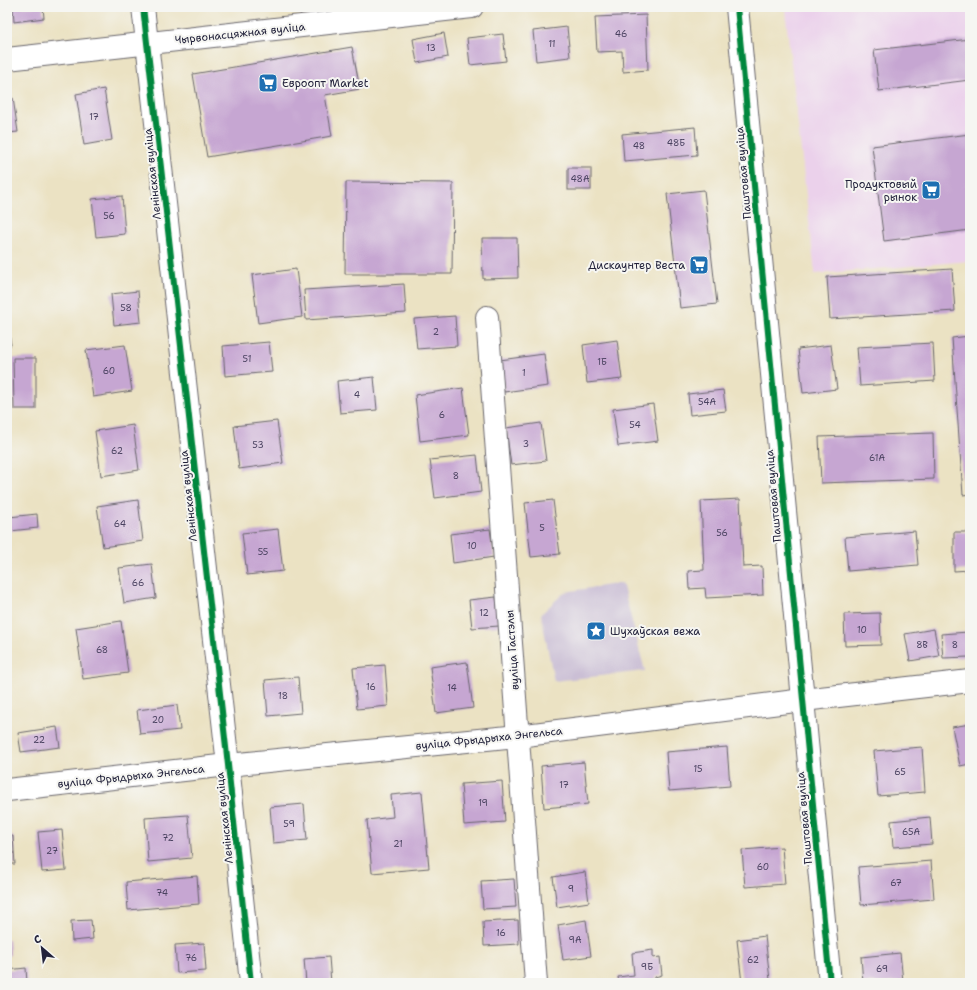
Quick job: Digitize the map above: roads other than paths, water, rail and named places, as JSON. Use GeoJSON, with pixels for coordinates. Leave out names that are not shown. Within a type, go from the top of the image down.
{"type":"FeatureCollection","features":[{"type":"Feature","properties":{"kind":"street","name":"Ленінская вуліца"},"geometry":{"type":"LineString","coordinates":[[143,7],[251,983]]}},
{"type":"Feature","properties":{"kind":"street","name":"Чырвонасцяжная вуліца"},"geometry":{"type":"LineString","coordinates":[[7,59],[472,7]]}},
{"type":"Feature","properties":{"kind":"street","name":"Паштовая вуліца"},"geometry":{"type":"LineString","coordinates":[[737,7],[830,983]]}},
{"type":"Feature","properties":{"kind":"street","name":"вуліца Гастэлы"},"geometry":{"type":"LineString","coordinates":[[487,317],[536,983]]}},
{"type":"Feature","properties":{"kind":"street","name":"вуліца Фрыдрыха Энгельса"},"geometry":{"type":"LineString","coordinates":[[7,790],[228,765],[518,736],[803,700],[970,681]]}},
{"type":"Feature","properties":{"kind":"place","name":"Евроопт Market"},"geometry":{"type":"Point","coordinates":[268,83]}},
{"type":"Feature","properties":{"kind":"place","name":"Продуктовый рынок"},"geometry":{"type":"Point","coordinates":[931,190]}},
{"type":"Feature","properties":{"kind":"place","name":"Дискаунтер Веста"},"geometry":{"type":"Point","coordinates":[699,265]}},
{"type":"Feature","properties":{"kind":"place","name":"Шухаўская вежа"},"geometry":{"type":"Point","coordinates":[596,631]}}]}
